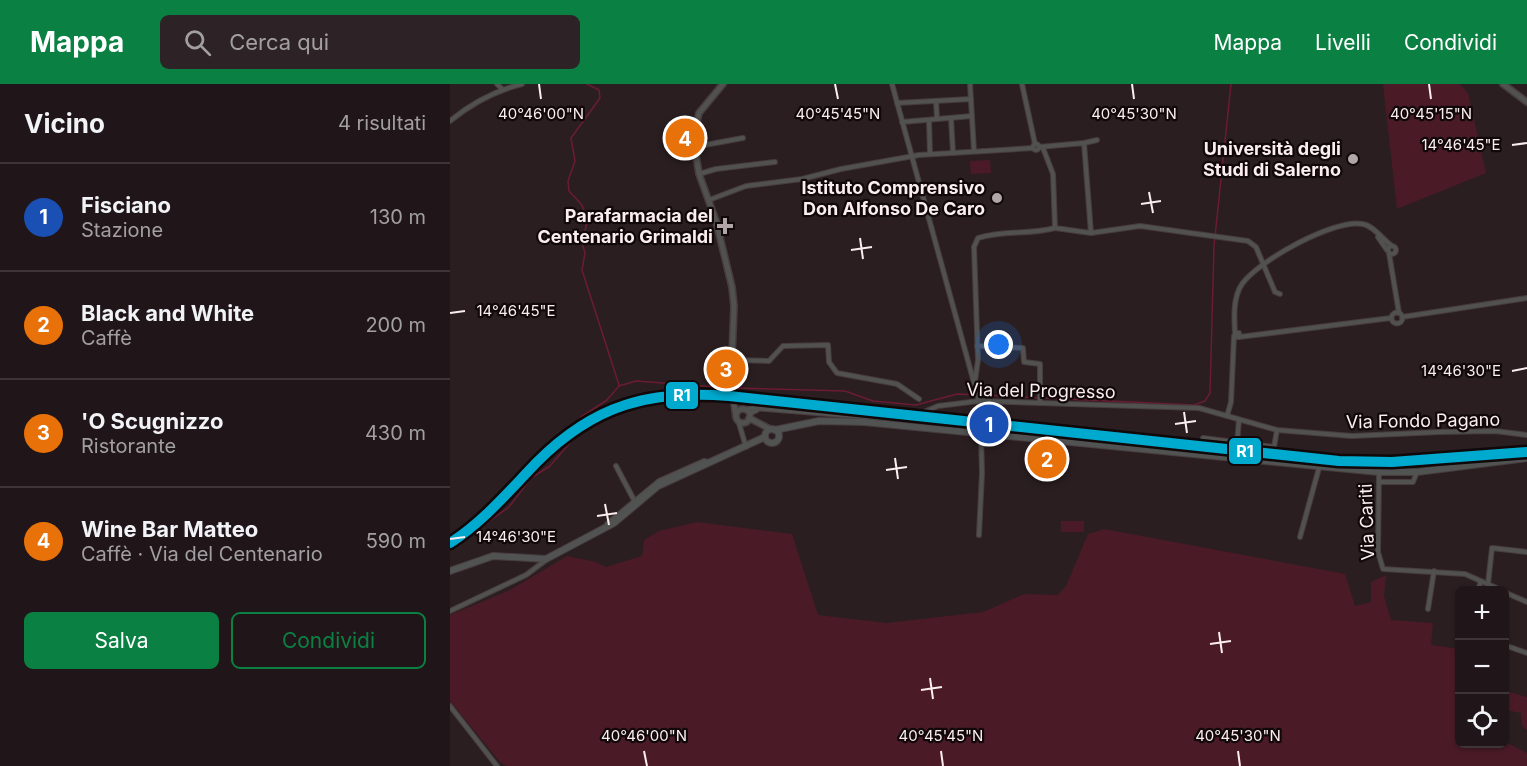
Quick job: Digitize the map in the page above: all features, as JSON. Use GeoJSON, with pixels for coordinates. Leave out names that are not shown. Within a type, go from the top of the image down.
{"type":"FeatureCollection","features":[{"type":"Feature","properties":{"kind":"main road"},"geometry":{"type":"LineString","coordinates":[[450,572],[493,556],[546,559],[614,523],[658,486],[748,446],[769,432],[840,420],[1379,472],[1417,472],[1527,458]]}},
{"type":"Feature","properties":{"kind":"main road"},"geometry":{"type":"LineString","coordinates":[[748,446],[775,441],[800,425]]}},
{"type":"Feature","properties":{"kind":"main road"},"geometry":{"type":"LineString","coordinates":[[769,432],[775,441]]}},
{"type":"Feature","properties":{"kind":"main road"},"geometry":{"type":"LineString","coordinates":[[769,432],[775,441]]}},
{"type":"Feature","properties":{"kind":"street"},"geometry":{"type":"LineString","coordinates":[[497,84],[502,89]]}},
{"type":"Feature","properties":{"kind":"street"},"geometry":{"type":"LineString","coordinates":[[450,121],[479,100],[502,89],[522,84]]}},
{"type":"Feature","properties":{"kind":"street"},"geometry":{"type":"LineString","coordinates":[[723,84],[694,122],[694,148],[699,174],[709,200],[732,287],[734,306],[731,382],[737,418],[748,446]]}},
{"type":"Feature","properties":{"kind":"street"},"geometry":{"type":"LineString","coordinates":[[892,84],[979,399]]}},
{"type":"Feature","properties":{"kind":"street"},"geometry":{"type":"LineString","coordinates":[[970,84],[974,151]]}},
{"type":"Feature","properties":{"kind":"street"},"geometry":{"type":"LineString","coordinates":[[1022,84],[1037,146],[1053,174],[1055,228]]}},
{"type":"Feature","properties":{"kind":"street"},"geometry":{"type":"LineString","coordinates":[[1503,84],[1527,102]]}},
{"type":"Feature","properties":{"kind":"street"},"geometry":{"type":"LineString","coordinates":[[897,103],[971,99]]}},
{"type":"Feature","properties":{"kind":"street"},"geometry":{"type":"LineString","coordinates":[[936,101],[937,119]]}},
{"type":"Feature","properties":{"kind":"street"},"geometry":{"type":"LineString","coordinates":[[903,122],[972,116]]}},
{"type":"Feature","properties":{"kind":"street"},"geometry":{"type":"LineString","coordinates":[[951,118],[953,153]]}},
{"type":"Feature","properties":{"kind":"street"},"geometry":{"type":"LineString","coordinates":[[928,120],[930,154]]}},
{"type":"Feature","properties":{"kind":"street"},"geometry":{"type":"LineString","coordinates":[[694,148],[743,138]]}},
{"type":"Feature","properties":{"kind":"street"},"geometry":{"type":"LineString","coordinates":[[709,200],[746,186],[797,180],[841,169],[930,154],[1084,143],[1097,140]]}},
{"type":"Feature","properties":{"kind":"street"},"geometry":{"type":"LineString","coordinates":[[1084,143],[1091,233]]}},
{"type":"Feature","properties":{"kind":"street"},"geometry":{"type":"LineString","coordinates":[[699,174],[716,169],[776,162]]}},
{"type":"Feature","properties":{"kind":"street"},"geometry":{"type":"LineString","coordinates":[[1227,416],[1231,402],[1233,350],[1237,335],[1234,321],[1236,297],[1242,285],[1263,266],[1314,234],[1341,225],[1361,223],[1369,225],[1388,252],[1396,301],[1401,315],[1397,323],[1392,316]]}},
{"type":"Feature","properties":{"kind":"street"},"geometry":{"type":"LineString","coordinates":[[975,381],[977,346],[974,247],[978,238],[993,233],[1037,233],[1055,228],[1091,233],[1140,226],[1253,243],[1275,292],[1280,294]]}},
{"type":"Feature","properties":{"kind":"street"},"geometry":{"type":"LineString","coordinates":[[1376,233],[1395,249],[1392,269]]}},
{"type":"Feature","properties":{"kind":"street"},"geometry":{"type":"LineString","coordinates":[[1388,252],[1392,246]]}},
{"type":"Feature","properties":{"kind":"street"},"geometry":{"type":"LineString","coordinates":[[1388,252],[1395,253]]}},
{"type":"Feature","properties":{"kind":"street"},"geometry":{"type":"LineString","coordinates":[[1237,335],[1527,297]]}},
{"type":"Feature","properties":{"kind":"street"},"geometry":{"type":"LineString","coordinates":[[1392,316],[1396,301]]}},
{"type":"Feature","properties":{"kind":"street"},"geometry":{"type":"LineString","coordinates":[[733,360],[769,362],[783,346],[828,345],[829,362],[837,373],[897,384],[919,399]]}},
{"type":"Feature","properties":{"kind":"street"},"geometry":{"type":"LineString","coordinates":[[977,346],[1023,348],[1024,362],[1040,364],[1040,402]]}},
{"type":"Feature","properties":{"kind":"street","name":"Via del Progresso"},"geometry":{"type":"LineString","coordinates":[[746,415],[764,409],[905,420],[938,406],[979,399],[1199,408],[1277,430],[1319,434]]}},
{"type":"Feature","properties":{"kind":"street"},"geometry":{"type":"LineString","coordinates":[[736,405],[769,432]]}},
{"type":"Feature","properties":{"kind":"street"},"geometry":{"type":"LineString","coordinates":[[737,418],[746,415]]}},
{"type":"Feature","properties":{"kind":"street"},"geometry":{"type":"LineString","coordinates":[[737,418],[746,415]]}},
{"type":"Feature","properties":{"kind":"street"},"geometry":{"type":"LineString","coordinates":[[1237,442],[1239,420]]}},
{"type":"Feature","properties":{"kind":"street"},"geometry":{"type":"LineString","coordinates":[[1203,438],[1274,447],[1277,430]]}},
{"type":"Feature","properties":{"kind":"street","name":"Via Fondo Pagano"},"geometry":{"type":"LineString","coordinates":[[1319,434],[1352,436],[1495,431],[1527,435]]}},
{"type":"Feature","properties":{"kind":"street"},"geometry":{"type":"LineString","coordinates":[[979,535],[981,433]]}},
{"type":"Feature","properties":{"kind":"street"},"geometry":{"type":"LineString","coordinates":[[603,527],[659,481],[704,461],[710,462]]}},
{"type":"Feature","properties":{"kind":"street"},"geometry":{"type":"LineString","coordinates":[[616,466],[634,500]]}},
{"type":"Feature","properties":{"kind":"street"},"geometry":{"type":"LineString","coordinates":[[1300,537],[1319,468]]}},
{"type":"Feature","properties":{"kind":"street","name":"Via Cariti"},"geometry":{"type":"LineString","coordinates":[[1379,472],[1377,519],[1380,564],[1389,571],[1434,571],[1472,576],[1492,586]]}},
{"type":"Feature","properties":{"kind":"street"},"geometry":{"type":"LineString","coordinates":[[1379,482],[1413,482],[1417,472]]}},
{"type":"Feature","properties":{"kind":"street"},"geometry":{"type":"LineString","coordinates":[[1488,584],[1492,548],[1527,552]]}},
{"type":"Feature","properties":{"kind":"street"},"geometry":{"type":"LineString","coordinates":[[450,611],[526,575],[546,559]]}},
{"type":"Feature","properties":{"kind":"street"},"geometry":{"type":"LineString","coordinates":[[1428,609],[1434,571]]}},
{"type":"Feature","properties":{"kind":"street"},"geometry":{"type":"LineString","coordinates":[[1480,586],[1481,581]]}},
{"type":"Feature","properties":{"kind":"street","name":"Via Cariti"},"geometry":{"type":"LineString","coordinates":[[1509,594],[1527,602]]}},
{"type":"Feature","properties":{"kind":"street"},"geometry":{"type":"LineString","coordinates":[[1509,647],[1527,653]]}},
{"type":"Feature","properties":{"kind":"street"},"geometry":{"type":"LineString","coordinates":[[450,706],[497,766]]}},
{"type":"Feature","properties":{"kind":"shaded area"},"geometry":{"type":"Polygon","coordinates":[[[1383,84],[1460,84],[1468,93],[1486,173],[1397,209],[1383,84]]]}},
{"type":"Feature","properties":{"kind":"shaded area"},"geometry":{"type":"Polygon","coordinates":[[[990,160],[991,173],[971,174],[970,161],[990,160]]]}},
{"type":"Feature","properties":{"kind":"shaded area"},"geometry":{"type":"Polygon","coordinates":[[[1061,521],[1084,521],[1084,532],[1061,532],[1061,521]]]}},
{"type":"Feature","properties":{"kind":"shaded area"},"geometry":{"type":"Polygon","coordinates":[[[697,522],[792,534],[818,615],[887,623],[983,612],[1024,594],[1058,595],[1066,586],[1088,534],[1104,529],[1345,574],[1355,606],[1371,602],[1371,582],[1386,575],[1384,596],[1391,620],[1433,623],[1431,645],[1455,648],[1455,748],[1509,748],[1509,744],[1527,753],[1527,766],[507,766],[500,762],[450,701],[450,615],[510,590],[567,556],[596,562],[606,567],[642,556],[644,540],[659,531],[697,522]]]}},
{"type":"Feature","properties":{"kind":"shaded area"},"geometry":{"type":"Polygon","coordinates":[[[1509,692],[1527,697],[1527,730],[1522,726],[1521,713],[1509,711],[1509,692]]]}},
{"type":"Feature","properties":{"kind":"waterway"},"geometry":{"type":"LineString","coordinates":[[587,84],[599,90],[600,98],[571,138],[575,161],[568,181],[569,191],[582,205],[587,222],[582,243],[585,253],[582,270],[619,385]]}},
{"type":"Feature","properties":{"kind":"waterway"},"geometry":{"type":"LineString","coordinates":[[735,388],[845,391],[873,401],[916,405],[957,394],[1194,405],[1205,401],[1210,393],[1214,246],[1231,84]]}},
{"type":"Feature","properties":{"kind":"waterway"},"geometry":{"type":"LineString","coordinates":[[450,549],[509,507],[531,478],[550,466],[580,431],[581,417],[607,400],[619,386],[636,381],[730,388]]}},
{"type":"Feature","properties":{"kind":"transit line","name":"R1"},"geometry":{"type":"LineString","coordinates":[[450,543],[485,515],[537,462],[580,426],[625,405],[674,396],[729,396],[1339,461],[1392,462],[1527,452]]}},
{"type":"Feature","properties":{"kind":"place","name":"Wine Bar Matteo"},"geometry":{"type":"Point","coordinates":[685,138]}},
{"type":"Feature","properties":{"kind":"place","name":"Università degli Studi di Salerno"},"geometry":{"type":"Point","coordinates":[1353,159]}},
{"type":"Feature","properties":{"kind":"place","name":"Istituto Comprensivo Don Alfonso De Caro"},"geometry":{"type":"Point","coordinates":[997,198]}},
{"type":"Feature","properties":{"kind":"place","name":"Parafarmacia del Centenario Grimaldi"},"geometry":{"type":"Point","coordinates":[725,226]}},
{"type":"Feature","properties":{"kind":"place","name":"'O Scugnizzo"},"geometry":{"type":"Point","coordinates":[726,369]}},
{"type":"Feature","properties":{"kind":"place","name":"Fisciano"},"geometry":{"type":"Point","coordinates":[989,424]}},
{"type":"Feature","properties":{"kind":"place","name":"Black and White"},"geometry":{"type":"Point","coordinates":[1047,459]}}]}
